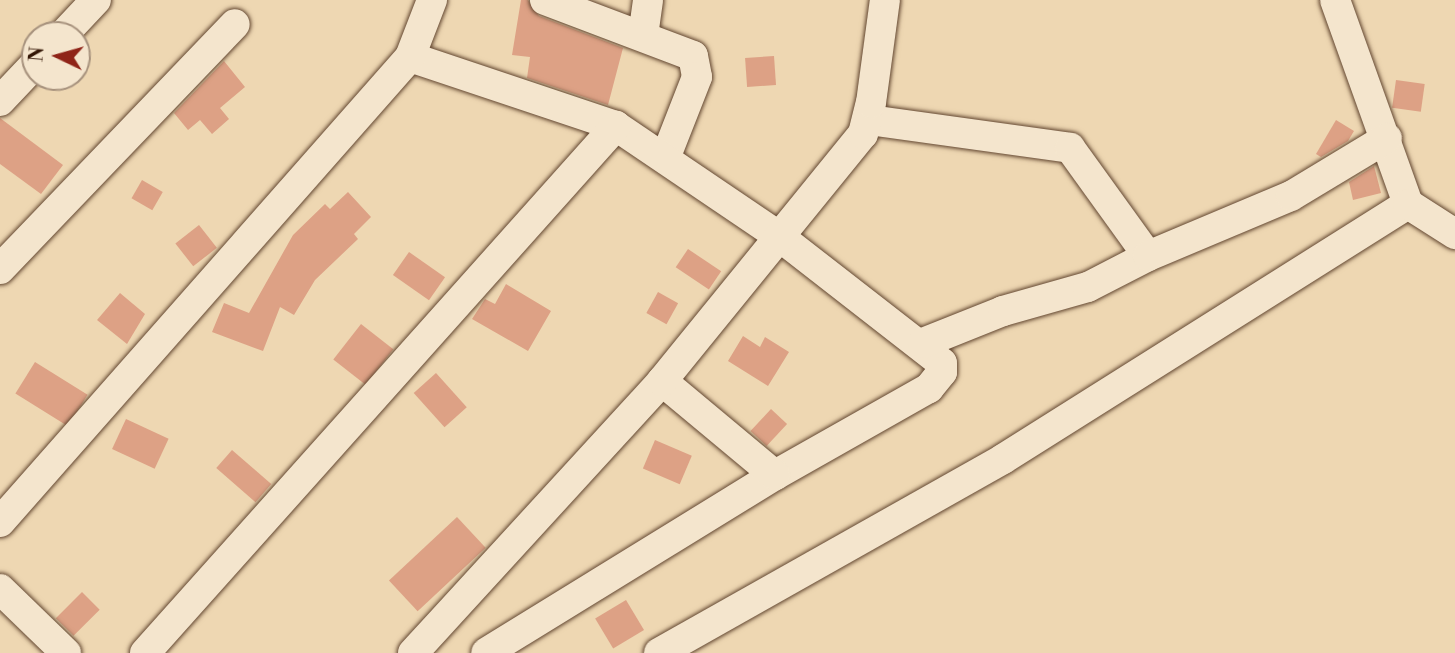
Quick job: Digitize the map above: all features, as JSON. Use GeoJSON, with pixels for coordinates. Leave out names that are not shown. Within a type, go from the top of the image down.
{"type":"FeatureCollection","features":[{"type":"Feature","properties":{"kind":"street"},"geometry":{"type":"LineString","coordinates":[[76,21],[96,0]]}},
{"type":"Feature","properties":{"kind":"street"},"geometry":{"type":"LineString","coordinates":[[0,522],[410,57],[432,0]]}},
{"type":"Feature","properties":{"kind":"street"},"geometry":{"type":"LineString","coordinates":[[545,0],[689,54],[698,66],[666,156]]}},
{"type":"Feature","properties":{"kind":"street"},"geometry":{"type":"LineString","coordinates":[[643,36],[648,0]]}},
{"type":"Feature","properties":{"kind":"street"},"geometry":{"type":"LineString","coordinates":[[413,653],[662,381],[863,134],[869,120],[885,0]]}},
{"type":"Feature","properties":{"kind":"street"},"geometry":{"type":"LineString","coordinates":[[1335,0],[1387,138],[1408,204],[1455,234]]}},
{"type":"Feature","properties":{"kind":"street"},"geometry":{"type":"LineString","coordinates":[[0,269],[235,24]]}},
{"type":"Feature","properties":{"kind":"street"},"geometry":{"type":"LineString","coordinates":[[410,57],[616,126],[666,156],[780,237],[923,343],[942,363],[942,372],[929,388],[775,475],[486,653]]}},
{"type":"Feature","properties":{"kind":"street"},"geometry":{"type":"LineString","coordinates":[[0,102],[21,79]]}},
{"type":"Feature","properties":{"kind":"street"},"geometry":{"type":"LineString","coordinates":[[869,120],[1070,148],[1148,256]]}},
{"type":"Feature","properties":{"kind":"street"},"geometry":{"type":"LineString","coordinates":[[145,653],[616,126]]}},
{"type":"Feature","properties":{"kind":"street"},"geometry":{"type":"LineString","coordinates":[[923,343],[1003,311],[1088,287],[1148,256],[1291,197],[1387,138]]}},
{"type":"Feature","properties":{"kind":"street"},"geometry":{"type":"LineString","coordinates":[[659,653],[1003,459],[1408,204]]}},
{"type":"Feature","properties":{"kind":"street"},"geometry":{"type":"LineString","coordinates":[[662,381],[775,475]]}},
{"type":"Feature","properties":{"kind":"street"},"geometry":{"type":"LineString","coordinates":[[0,589],[66,653]]}},
{"type":"Feature","properties":{"kind":"building"},"geometry":{"type":"Polygon","coordinates":[[[521,0],[528,0],[539,16],[623,48],[608,105],[527,78],[530,57],[512,55],[521,0]]]}},
{"type":"Feature","properties":{"kind":"building"},"geometry":{"type":"Polygon","coordinates":[[[774,56],[776,85],[747,87],[745,58],[774,56]]]}},
{"type":"Feature","properties":{"kind":"building"},"geometry":{"type":"Polygon","coordinates":[[[224,61],[245,87],[220,108],[229,119],[212,134],[200,120],[188,130],[174,113],[224,61]]]}},
{"type":"Feature","properties":{"kind":"building"},"geometry":{"type":"Polygon","coordinates":[[[1396,80],[1425,84],[1421,112],[1392,108],[1396,80]]]}},
{"type":"Feature","properties":{"kind":"building"},"geometry":{"type":"Polygon","coordinates":[[[0,118],[63,165],[41,194],[0,164],[0,118]]]}},
{"type":"Feature","properties":{"kind":"building"},"geometry":{"type":"Polygon","coordinates":[[[1336,120],[1354,131],[1348,141],[1321,157],[1316,154],[1336,120]]]}},
{"type":"Feature","properties":{"kind":"building"},"geometry":{"type":"Polygon","coordinates":[[[1374,166],[1381,193],[1353,200],[1349,182],[1374,166]]]}},
{"type":"Feature","properties":{"kind":"building"},"geometry":{"type":"Polygon","coordinates":[[[142,180],[163,192],[152,210],[132,198],[142,180]]]}},
{"type":"Feature","properties":{"kind":"building"},"geometry":{"type":"Polygon","coordinates":[[[348,192],[371,217],[354,234],[358,239],[315,280],[294,315],[280,307],[263,351],[212,332],[224,303],[249,313],[293,235],[325,204],[330,209],[348,192]]]}},
{"type":"Feature","properties":{"kind":"building"},"geometry":{"type":"Polygon","coordinates":[[[199,225],[217,248],[193,266],[175,243],[199,225]]]}},
{"type":"Feature","properties":{"kind":"building"},"geometry":{"type":"Polygon","coordinates":[[[688,249],[721,271],[709,290],[676,267],[688,249]]]}},
{"type":"Feature","properties":{"kind":"building"},"geometry":{"type":"Polygon","coordinates":[[[409,252],[445,277],[429,300],[393,275],[409,252]]]}},
{"type":"Feature","properties":{"kind":"building"},"geometry":{"type":"Polygon","coordinates":[[[506,284],[551,311],[528,351],[472,319],[485,299],[495,304],[506,284]]]}},
{"type":"Feature","properties":{"kind":"building"},"geometry":{"type":"Polygon","coordinates":[[[658,292],[678,303],[666,324],[646,313],[658,292]]]}},
{"type":"Feature","properties":{"kind":"building"},"geometry":{"type":"Polygon","coordinates":[[[120,293],[145,314],[127,344],[97,320],[120,293]]]}},
{"type":"Feature","properties":{"kind":"building"},"geometry":{"type":"Polygon","coordinates":[[[361,324],[393,349],[366,385],[333,359],[361,324]]]}},
{"type":"Feature","properties":{"kind":"building"},"geometry":{"type":"Polygon","coordinates":[[[743,336],[760,347],[765,337],[789,352],[768,386],[728,361],[743,336]]]}},
{"type":"Feature","properties":{"kind":"building"},"geometry":{"type":"Polygon","coordinates":[[[35,362],[88,395],[68,426],[15,393],[35,362]]]}},
{"type":"Feature","properties":{"kind":"building"},"geometry":{"type":"Polygon","coordinates":[[[436,373],[467,407],[444,427],[414,393],[436,373]]]}},
{"type":"Feature","properties":{"kind":"building"},"geometry":{"type":"Polygon","coordinates":[[[771,409],[787,424],[767,446],[751,431],[771,409]]]}},
{"type":"Feature","properties":{"kind":"building"},"geometry":{"type":"Polygon","coordinates":[[[126,419],[169,439],[155,469],[112,449],[126,419]]]}},
{"type":"Feature","properties":{"kind":"building"},"geometry":{"type":"Polygon","coordinates":[[[655,440],[692,456],[680,484],[643,469],[655,440]]]}},
{"type":"Feature","properties":{"kind":"building"},"geometry":{"type":"Polygon","coordinates":[[[232,450],[271,484],[255,502],[216,468],[232,450]]]}},
{"type":"Feature","properties":{"kind":"building"},"geometry":{"type":"Polygon","coordinates":[[[457,517],[486,548],[418,611],[389,580],[457,517]]]}},
{"type":"Feature","properties":{"kind":"building"},"geometry":{"type":"Polygon","coordinates":[[[82,592],[100,610],[74,636],[56,618],[82,592]]]}},
{"type":"Feature","properties":{"kind":"building"},"geometry":{"type":"Polygon","coordinates":[[[626,600],[644,630],[613,649],[595,619],[626,600]]]}}]}
